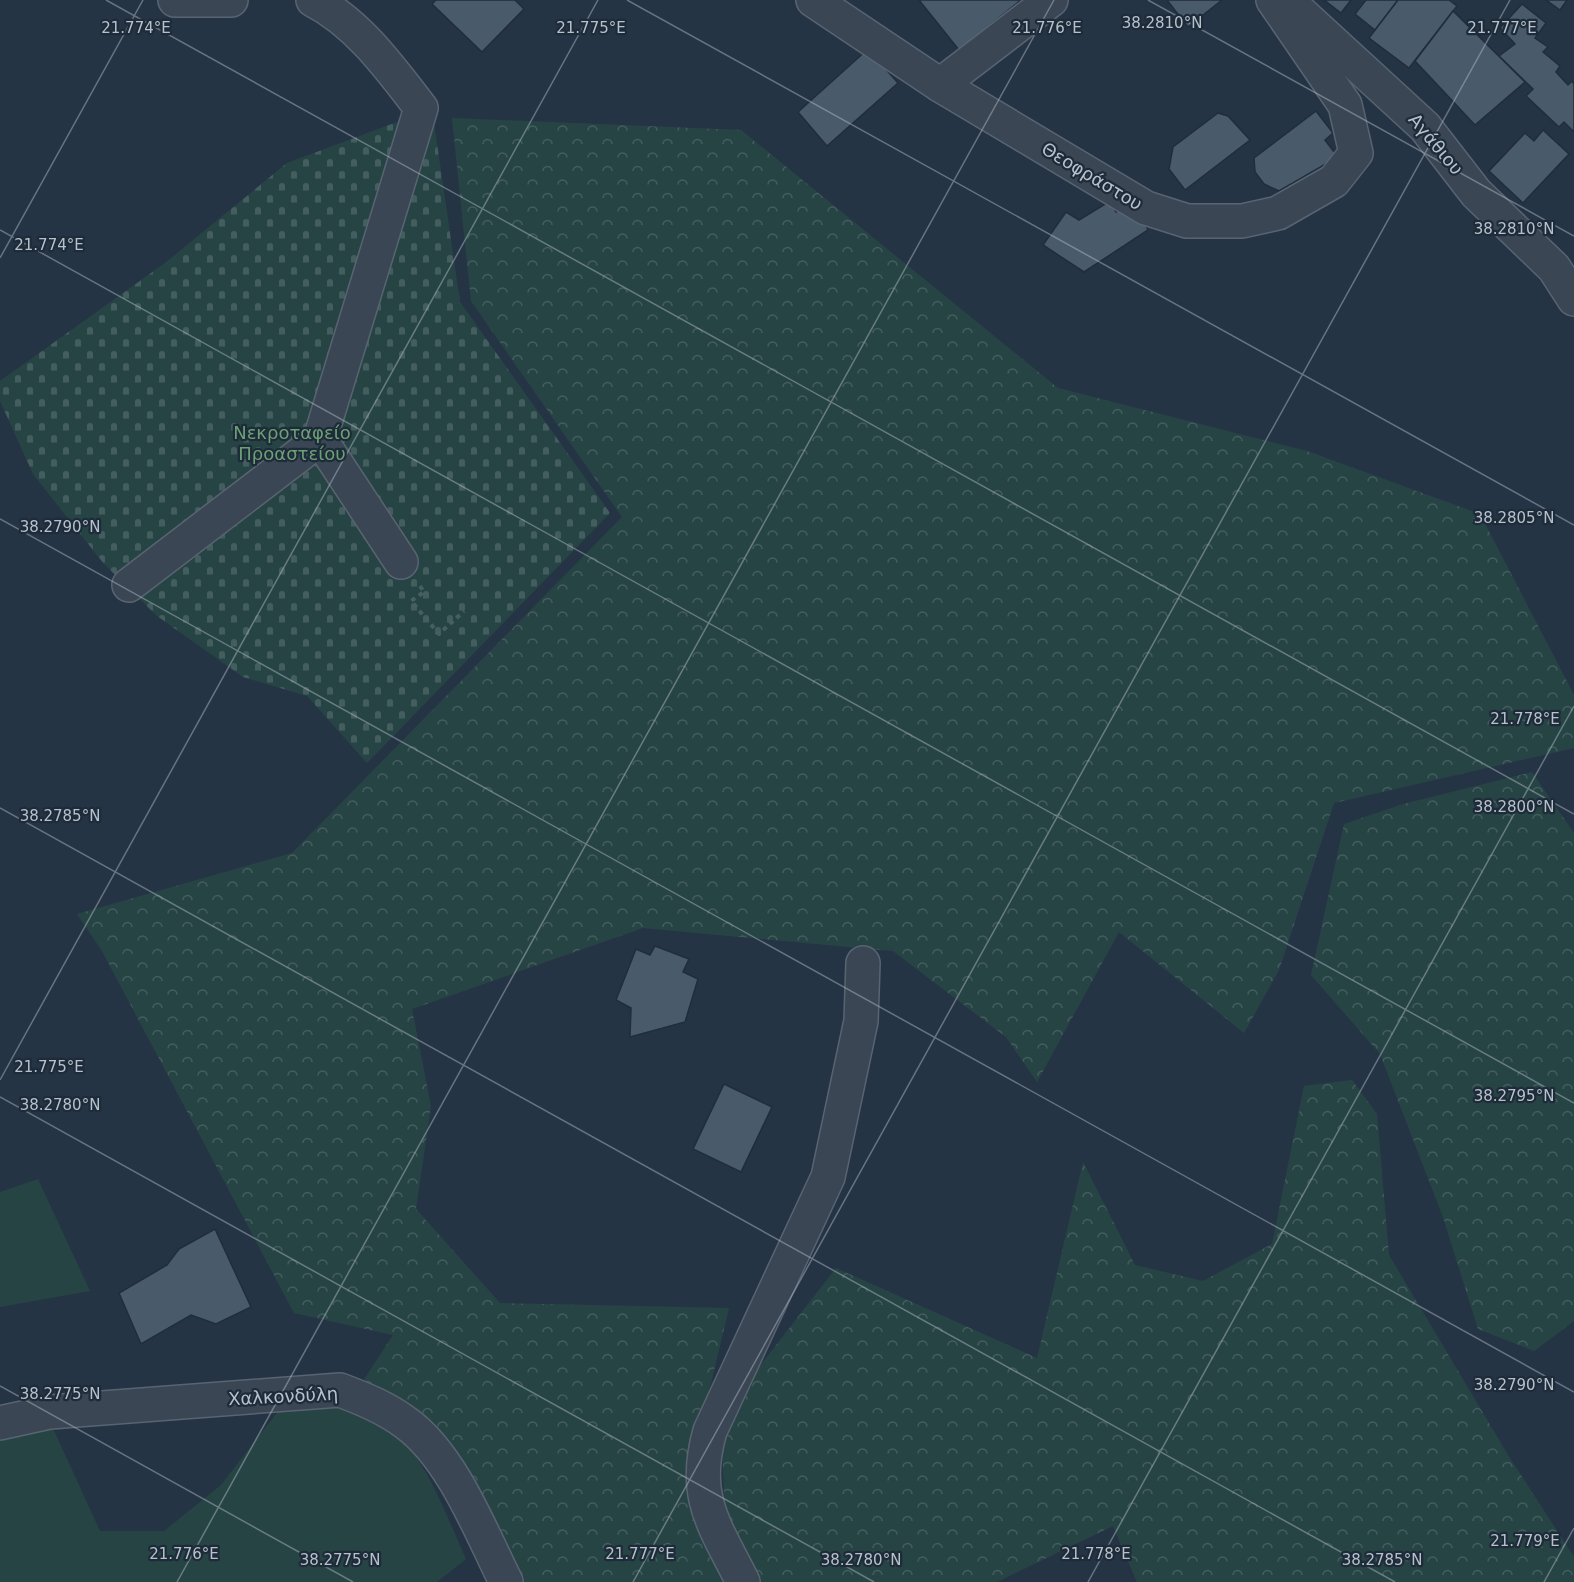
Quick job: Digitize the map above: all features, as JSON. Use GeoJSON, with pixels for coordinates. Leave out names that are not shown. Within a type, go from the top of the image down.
{"type":"FeatureCollection","features":[{"type":"Feature","properties":{"kind":"street"},"geometry":{"type":"LineString","coordinates":[[175,0],[203,2],[231,0]]}},
{"type":"Feature","properties":{"kind":"street"},"geometry":{"type":"LineString","coordinates":[[129,585],[320,439],[421,108],[363,39],[331,9],[313,0]]}},
{"type":"Feature","properties":{"kind":"street","name":"Θεοφράστου"},"geometry":{"type":"LineString","coordinates":[[813,0],[940,85],[1146,208],[1187,221],[1242,221],[1278,213],[1334,182],[1356,153],[1345,105],[1273,0]]}},
{"type":"Feature","properties":{"kind":"street"},"geometry":{"type":"LineString","coordinates":[[940,85],[1051,0]]}},
{"type":"Feature","properties":{"kind":"street","name":"Αγάθιου"},"geometry":{"type":"LineString","coordinates":[[1287,0],[1425,127],[1476,192],[1554,268],[1574,299]]}},
{"type":"Feature","properties":{"kind":"street"},"geometry":{"type":"LineString","coordinates":[[320,439],[402,562]]}},
{"type":"Feature","properties":{"kind":"street"},"geometry":{"type":"LineString","coordinates":[[743,1582],[707,1512],[703,1492],[704,1452],[711,1431],[828,1177],[861,1021],[863,963]]}},
{"type":"Feature","properties":{"kind":"street","name":"Χαλκονδύλη"},"geometry":{"type":"LineString","coordinates":[[0,1423],[50,1412],[340,1390],[375,1404],[408,1424],[436,1454],[460,1491],[506,1582]]}},
{"type":"Feature","properties":{"kind":"path"},"geometry":{"type":"LineString","coordinates":[[402,562],[424,592],[411,601],[439,634],[464,611]]}},
{"type":"Feature","properties":{"kind":"green space","name":"Νεκροταφείο Προαστείου"},"geometry":{"type":"Polygon","coordinates":[[[432,109],[460,302],[610,513],[367,763],[307,696],[243,677],[157,616],[104,564],[33,474],[0,401],[0,381],[165,263],[287,163],[432,109]]]}},
{"type":"Feature","properties":{"kind":"green space"},"geometry":{"type":"Polygon","coordinates":[[[452,118],[741,130],[1058,388],[1307,451],[1480,514],[1574,695],[1574,748],[1334,803],[1279,970],[1244,1033],[1119,932],[1037,1082],[1006,1037],[893,951],[643,928],[412,1009],[431,1106],[416,1209],[500,1303],[729,1308],[690,1471],[735,1582],[518,1582],[363,1381],[393,1335],[294,1313],[102,951],[77,914],[292,853],[622,517],[471,301],[452,118]]]}},
{"type":"Feature","properties":{"kind":"green space"},"geometry":{"type":"Polygon","coordinates":[[[1532,772],[1574,833],[1574,1321],[1534,1351],[1478,1329],[1443,1217],[1380,1054],[1311,975],[1344,824],[1403,804],[1532,772]]]}},
{"type":"Feature","properties":{"kind":"green space"},"geometry":{"type":"Polygon","coordinates":[[[1352,1080],[1377,1114],[1389,1255],[1508,1455],[1574,1557],[1574,1582],[1137,1582],[1113,1526],[997,1582],[754,1582],[725,1525],[721,1416],[836,1268],[1037,1358],[1083,1162],[1135,1265],[1203,1281],[1272,1244],[1304,1086],[1352,1080]]]}},
{"type":"Feature","properties":{"kind":"green space"},"geometry":{"type":"Polygon","coordinates":[[[38,1179],[90,1291],[0,1307],[0,1192],[38,1179]]]}},
{"type":"Feature","properties":{"kind":"green space"},"geometry":{"type":"Polygon","coordinates":[[[319,1401],[381,1423],[401,1438],[413,1452],[434,1488],[466,1559],[437,1582],[0,1582],[0,1441],[51,1424],[100,1531],[164,1531],[221,1485],[283,1405],[319,1401]]]}},
{"type":"Feature","properties":{"kind":"building"},"geometry":{"type":"Polygon","coordinates":[[[436,0],[515,0],[524,9],[482,52],[432,4],[436,0]]]}},
{"type":"Feature","properties":{"kind":"building"},"geometry":{"type":"Polygon","coordinates":[[[919,0],[1021,0],[959,50],[919,0]]]}},
{"type":"Feature","properties":{"kind":"building"},"geometry":{"type":"Polygon","coordinates":[[[1167,0],[1222,0],[1188,27],[1167,0]]]}},
{"type":"Feature","properties":{"kind":"building"},"geometry":{"type":"Polygon","coordinates":[[[1324,0],[1351,0],[1341,13],[1324,0]]]}},
{"type":"Feature","properties":{"kind":"building"},"geometry":{"type":"Polygon","coordinates":[[[1366,0],[1398,0],[1375,30],[1355,14],[1366,0]]]}},
{"type":"Feature","properties":{"kind":"building"},"geometry":{"type":"Polygon","coordinates":[[[1398,0],[1449,0],[1457,6],[1409,68],[1369,38],[1398,0]]]}},
{"type":"Feature","properties":{"kind":"building"},"geometry":{"type":"Polygon","coordinates":[[[1546,0],[1567,0],[1560,10],[1546,0]]]}},
{"type":"Feature","properties":{"kind":"building"},"geometry":{"type":"Polygon","coordinates":[[[1522,4],[1546,23],[1535,38],[1548,47],[1543,52],[1560,66],[1556,72],[1568,85],[1572,81],[1574,84],[1574,132],[1564,122],[1559,127],[1526,96],[1533,89],[1499,56],[1515,44],[1500,28],[1522,4]]]}},
{"type":"Feature","properties":{"kind":"building"},"geometry":{"type":"Polygon","coordinates":[[[1453,11],[1525,82],[1475,125],[1415,61],[1453,11]]]}},
{"type":"Feature","properties":{"kind":"building"},"geometry":{"type":"Polygon","coordinates":[[[868,49],[898,83],[827,146],[798,112],[868,49]]]}},
{"type":"Feature","properties":{"kind":"building"},"geometry":{"type":"Polygon","coordinates":[[[1316,111],[1333,133],[1325,140],[1338,157],[1279,191],[1264,184],[1255,172],[1254,158],[1316,111]]]}},
{"type":"Feature","properties":{"kind":"building"},"geometry":{"type":"Polygon","coordinates":[[[1218,113],[1228,116],[1250,140],[1185,190],[1169,169],[1173,147],[1218,113]]]}},
{"type":"Feature","properties":{"kind":"building"},"geometry":{"type":"Polygon","coordinates":[[[1543,130],[1569,154],[1523,203],[1489,171],[1525,133],[1534,141],[1543,130]]]}},
{"type":"Feature","properties":{"kind":"building"},"geometry":{"type":"Polygon","coordinates":[[[1110,201],[1116,212],[1123,208],[1140,212],[1148,230],[1084,272],[1043,245],[1066,212],[1079,220],[1110,201]]]}},
{"type":"Feature","properties":{"kind":"building"},"geometry":{"type":"Polygon","coordinates":[[[655,946],[689,959],[683,972],[698,979],[685,1022],[630,1037],[631,1008],[616,1000],[636,949],[650,955],[655,946]]]}},
{"type":"Feature","properties":{"kind":"building"},"geometry":{"type":"Polygon","coordinates":[[[724,1084],[772,1107],[741,1172],[693,1149],[724,1084]]]}},
{"type":"Feature","properties":{"kind":"building"},"geometry":{"type":"Polygon","coordinates":[[[215,1229],[251,1307],[216,1324],[191,1315],[141,1344],[119,1293],[167,1265],[179,1249],[215,1229]]]}}]}
